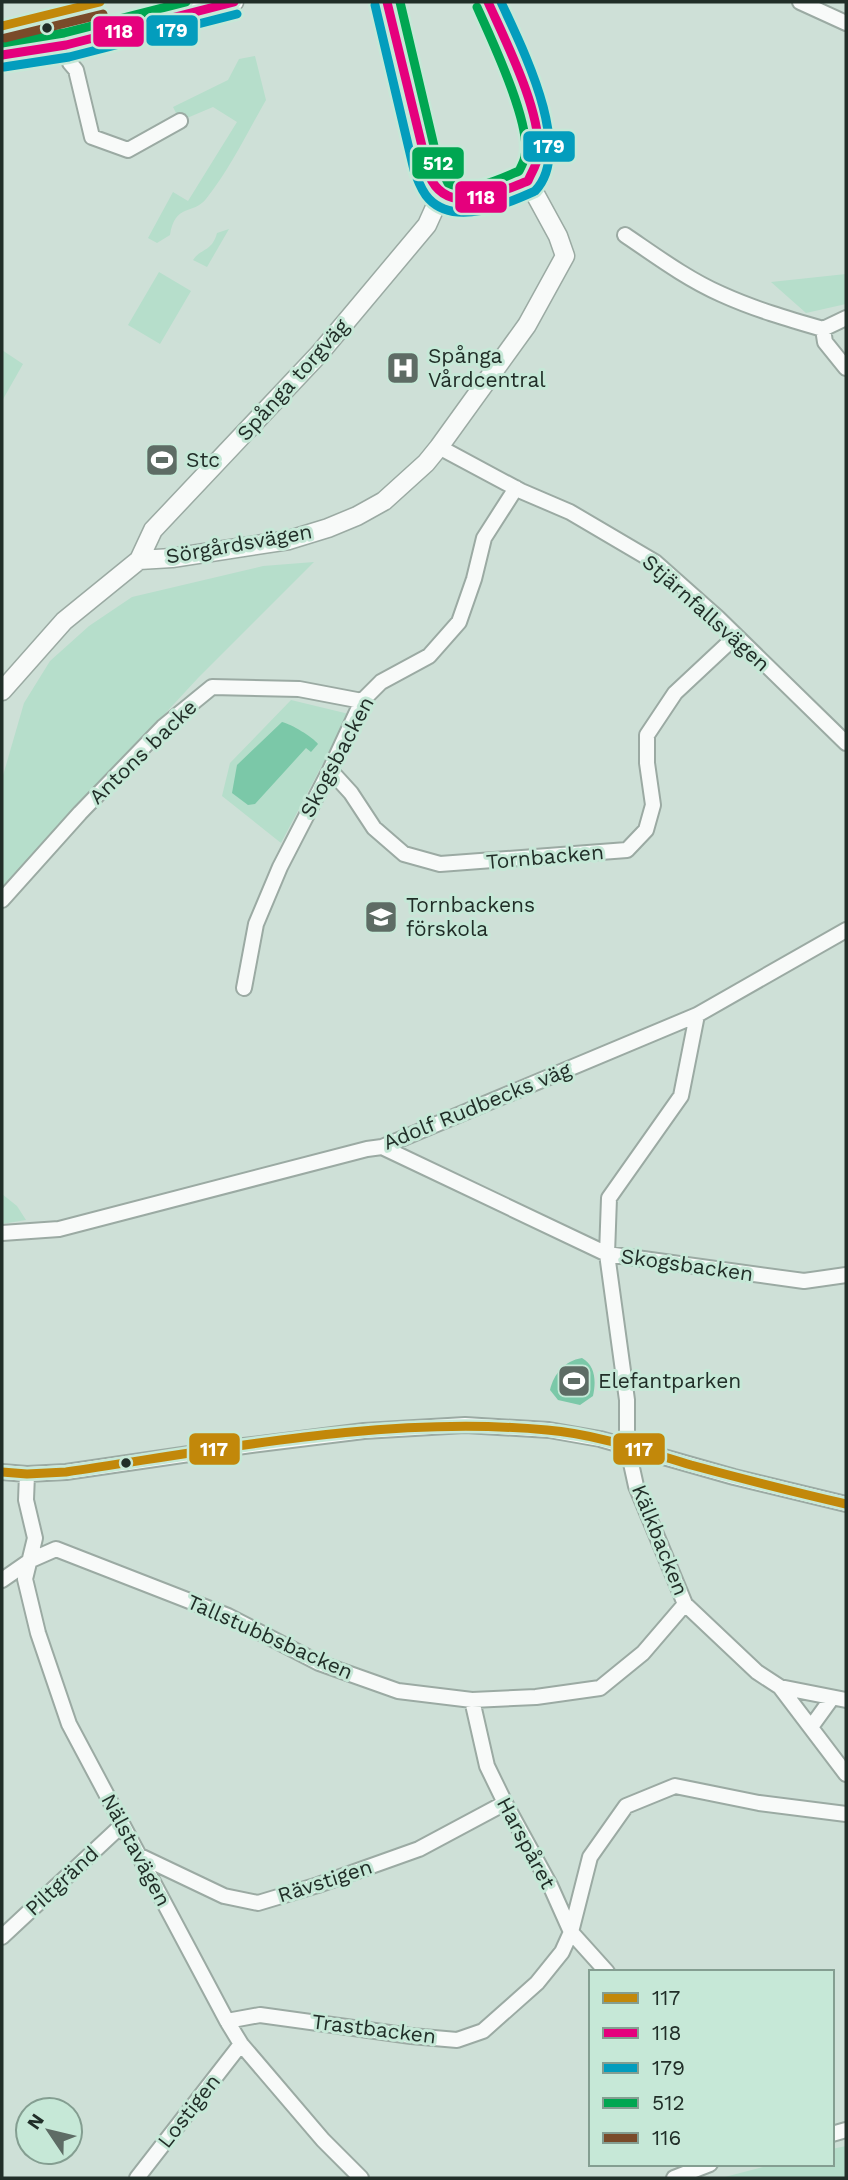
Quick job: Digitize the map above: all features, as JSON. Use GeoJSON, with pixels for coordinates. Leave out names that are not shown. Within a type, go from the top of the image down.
{"type":"FeatureCollection","features":[{"type":"Feature","properties":{"kind":"street"},"geometry":{"type":"LineString","coordinates":[[2,55],[66,46],[234,2]]}},
{"type":"Feature","properties":{"kind":"street"},"geometry":{"type":"LineString","coordinates":[[387,2],[424,159],[432,182],[441,194],[455,200],[472,199],[528,181],[538,158],[538,135],[529,106],[488,2]]}},
{"type":"Feature","properties":{"kind":"street"},"geometry":{"type":"LineString","coordinates":[[800,2],[846,23]]}},
{"type":"Feature","properties":{"kind":"street"},"geometry":{"type":"LineString","coordinates":[[66,46],[70,63],[76,70],[92,137],[128,150],[180,121]]}},
{"type":"Feature","properties":{"kind":"street","name":"Sörgårdsvägen"},"geometry":{"type":"LineString","coordinates":[[2,691],[64,621],[139,560],[172,558],[276,542],[328,528],[384,501],[426,463],[527,325],[565,256],[558,236],[528,181]]}},
{"type":"Feature","properties":{"kind":"street","name":"Spånga torgväg"},"geometry":{"type":"LineString","coordinates":[[139,560],[153,530],[319,354],[427,225],[441,194]]}},
{"type":"Feature","properties":{"kind":"street"},"geometry":{"type":"LineString","coordinates":[[625,235],[675,269],[719,293],[767,313],[822,329],[846,318]]}},
{"type":"Feature","properties":{"kind":"street"},"geometry":{"type":"LineString","coordinates":[[822,329],[825,342],[846,368]]}},
{"type":"Feature","properties":{"kind":"street","name":"Stjärnfallsvägen"},"geometry":{"type":"LineString","coordinates":[[439,447],[516,488],[570,512],[655,562],[718,618],[846,743]]}},
{"type":"Feature","properties":{"kind":"street","name":"Skogsbacken"},"geometry":{"type":"LineString","coordinates":[[244,988],[256,924],[280,867],[362,701],[381,682],[429,656],[459,622],[474,579],[484,538],[516,488]]}},
{"type":"Feature","properties":{"kind":"street","name":"Tornbacken"},"geometry":{"type":"LineString","coordinates":[[330,770],[351,793],[374,828],[404,854],[428,861],[440,864],[627,850],[646,831],[653,805],[647,763],[647,734],[675,693],[736,636]]}},
{"type":"Feature","properties":{"kind":"street","name":"Antons backe"},"geometry":{"type":"LineString","coordinates":[[2,900],[80,813],[163,727],[212,687],[299,689],[362,701]]}},
{"type":"Feature","properties":{"kind":"street","name":"Adolf Rudbecks väg"},"geometry":{"type":"LineString","coordinates":[[2,1233],[59,1229],[382,1147],[697,1015],[846,930]]}},
{"type":"Feature","properties":{"kind":"street","name":"Kälkbacken"},"geometry":{"type":"LineString","coordinates":[[697,1015],[681,1096],[609,1198],[607,1254],[627,1400],[628,1445],[636,1486],[685,1604],[757,1672],[780,1687],[846,1774]]}},
{"type":"Feature","properties":{"kind":"street","name":"Skogsbacken"},"geometry":{"type":"LineString","coordinates":[[382,1147],[607,1254],[804,1281],[846,1275]]}},
{"type":"Feature","properties":{"kind":"street"},"geometry":{"type":"LineString","coordinates":[[2,1472],[27,1474],[110,1467],[243,1446],[365,1431],[465,1425],[549,1430],[628,1445],[734,1477],[846,1504]]}},
{"type":"Feature","properties":{"kind":"street","name":"Nälstavägen"},"geometry":{"type":"LineString","coordinates":[[27,1474],[26,1500],[35,1538],[25,1579],[43,1646],[69,1724],[241,2044],[323,2140],[361,2178]]}},
{"type":"Feature","properties":{"kind":"street","name":"Tallstubbsbacken"},"geometry":{"type":"LineString","coordinates":[[2,1580],[31,1560],[56,1549],[228,1616],[318,1663],[398,1691],[472,1700],[536,1697],[600,1688],[643,1653],[685,1604]]}},
{"type":"Feature","properties":{"kind":"street"},"geometry":{"type":"LineString","coordinates":[[780,1687],[839,1699]]}},
{"type":"Feature","properties":{"kind":"street"},"geometry":{"type":"LineString","coordinates":[[811,1727],[839,1699]]}},
{"type":"Feature","properties":{"kind":"street","name":"Harspåret"},"geometry":{"type":"LineString","coordinates":[[472,1700],[487,1766],[505,1804],[550,1885],[571,1932],[605,1970]]}},
{"type":"Feature","properties":{"kind":"street","name":"Trastbacken"},"geometry":{"type":"LineString","coordinates":[[227,2021],[260,2015],[457,2040],[483,2031],[537,1983],[562,1952],[571,1932],[590,1857],[626,1806],[674,1786],[760,1803],[846,1814]]}},
{"type":"Feature","properties":{"kind":"street","name":"Rävstigen"},"geometry":{"type":"LineString","coordinates":[[140,1857],[225,1896],[258,1903],[419,1849],[505,1804]]}},
{"type":"Feature","properties":{"kind":"street","name":"Piltgränd"},"geometry":{"type":"LineString","coordinates":[[2,1937],[122,1825]]}},
{"type":"Feature","properties":{"kind":"street","name":"Lostigen"},"geometry":{"type":"LineString","coordinates":[[137,2178],[241,2044]]}},
{"type":"Feature","properties":{"kind":"street"},"geometry":{"type":"LineString","coordinates":[[674,2178],[705,2166]]}},
{"type":"Feature","properties":{"kind":"shaded area"},"geometry":{"type":"Polygon","coordinates":[[[255,56],[266,100],[231,163],[201,204],[176,218],[170,235],[157,243],[148,238],[173,192],[188,201],[237,122],[213,107],[180,121],[173,107],[228,80],[239,59],[255,56]]]}},
{"type":"Feature","properties":{"kind":"shaded area"},"geometry":{"type":"Polygon","coordinates":[[[229,229],[207,267],[193,260],[212,244],[217,233],[229,229]]]}},
{"type":"Feature","properties":{"kind":"shaded area"},"geometry":{"type":"Polygon","coordinates":[[[159,272],[191,291],[160,344],[128,325],[159,272]]]}},
{"type":"Feature","properties":{"kind":"shaded area"},"geometry":{"type":"Polygon","coordinates":[[[846,274],[846,304],[806,313],[771,282],[846,274]]]}},
{"type":"Feature","properties":{"kind":"shaded area"},"geometry":{"type":"Polygon","coordinates":[[[2,350],[23,364],[2,401],[2,350]]]}},
{"type":"Feature","properties":{"kind":"shaded area"},"geometry":{"type":"Polygon","coordinates":[[[314,562],[198,678],[2,890],[2,779],[24,703],[50,661],[89,626],[132,597],[263,566],[314,562]]]}},
{"type":"Feature","properties":{"kind":"shaded area"},"geometry":{"type":"Polygon","coordinates":[[[291,700],[349,714],[281,843],[222,796],[230,763],[291,700]]]}},
{"type":"Feature","properties":{"kind":"shaded area"},"geometry":{"type":"Polygon","coordinates":[[[282,722],[302,731],[318,744],[311,752],[306,748],[255,804],[248,805],[232,793],[237,765],[282,722]]]}},
{"type":"Feature","properties":{"kind":"shaded area"},"geometry":{"type":"Polygon","coordinates":[[[2,1194],[17,1206],[26,1220],[2,1224],[2,1194]]]}},
{"type":"Feature","properties":{"kind":"shaded area","name":"Elefantparken"},"geometry":{"type":"Polygon","coordinates":[[[582,1358],[590,1365],[594,1375],[593,1396],[580,1405],[558,1400],[550,1390],[554,1379],[565,1365],[582,1358]]]}},
{"type":"Feature","properties":{"kind":"shaded area"},"geometry":{"type":"Polygon","coordinates":[[[846,2146],[846,2178],[721,2178],[767,2166],[834,2166],[834,2149],[846,2146]]]}},
{"type":"Feature","properties":{"kind":"transit line","name":"117"},"geometry":{"type":"LineString","coordinates":[[2,26],[100,2]]}},
{"type":"Feature","properties":{"kind":"transit line","name":"512"},"geometry":{"type":"LineString","coordinates":[[2,43],[64,33],[186,2]]}},
{"type":"Feature","properties":{"kind":"transit line","name":"118"},"geometry":{"type":"LineString","coordinates":[[2,55],[66,45],[234,2]]}},
{"type":"Feature","properties":{"kind":"transit line","name":"118"},"geometry":{"type":"LineString","coordinates":[[387,2],[429,175],[437,188],[448,196],[460,199],[487,196],[528,181],[538,156],[538,139],[529,99],[488,2]]}},
{"type":"Feature","properties":{"kind":"transit line","name":"512"},"geometry":{"type":"LineString","coordinates":[[400,2],[438,163],[448,183],[465,187],[484,184],[519,171],[525,156],[526,142],[517,103],[477,7]]}},
{"type":"Feature","properties":{"kind":"transit line","name":"179"},"geometry":{"type":"LineString","coordinates":[[375,5],[414,170],[420,185],[429,199],[440,207],[467,212],[496,207],[535,191],[546,173],[549,150],[547,125],[540,98],[531,70],[501,2]]}},
{"type":"Feature","properties":{"kind":"transit line","name":"116"},"geometry":{"type":"LineString","coordinates":[[5,38],[103,14]]}},
{"type":"Feature","properties":{"kind":"transit line","name":"179"},"geometry":{"type":"LineString","coordinates":[[4,67],[69,57],[237,14]]}},
{"type":"Feature","properties":{"kind":"transit line","name":"117"},"geometry":{"type":"LineString","coordinates":[[2,1472],[66,1472],[245,1445],[367,1431],[487,1427],[584,1435],[846,1504]]}},
{"type":"Feature","properties":{"kind":"place","name":"Spånga Vårdcentral"},"geometry":{"type":"Point","coordinates":[403,368]}},
{"type":"Feature","properties":{"kind":"place","name":"Stc"},"geometry":{"type":"Point","coordinates":[162,460]}},
{"type":"Feature","properties":{"kind":"place","name":"Tornbackens förskola"},"geometry":{"type":"Point","coordinates":[381,917]}},
{"type":"Feature","properties":{"kind":"place","name":"Elefantparken"},"geometry":{"type":"Point","coordinates":[574,1381]}}]}
